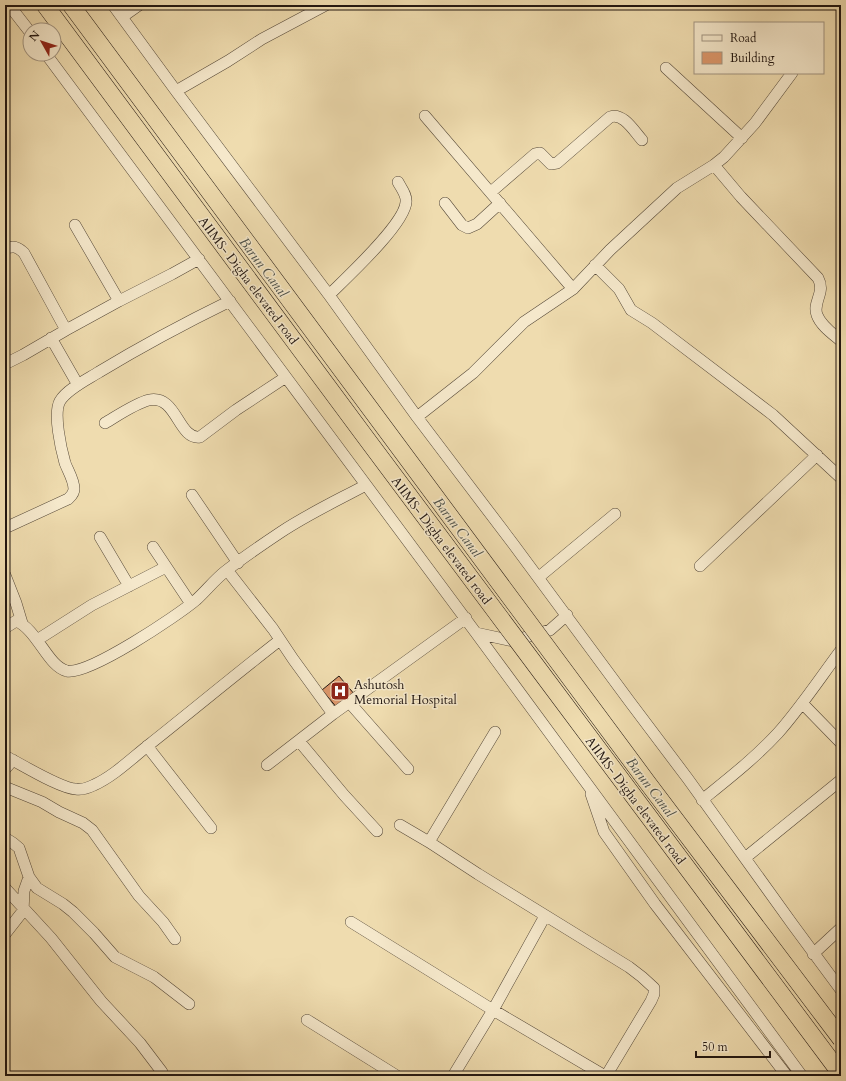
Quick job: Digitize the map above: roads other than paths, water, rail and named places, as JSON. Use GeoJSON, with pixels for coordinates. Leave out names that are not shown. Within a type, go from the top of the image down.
{"type":"FeatureCollection","features":[{"type":"Feature","properties":{"kind":"highway","name":"AIIMS- Digha elevated road"},"geometry":{"type":"LineString","coordinates":[[45,5],[370,444],[841,1074]]}},
{"type":"Feature","properties":{"kind":"highway","name":"AIIMS- Digha elevated road"},"geometry":{"type":"LineString","coordinates":[[71,5],[841,1039]]}},
{"type":"Feature","properties":{"kind":"street"},"geometry":{"type":"LineString","coordinates":[[9,5],[22,22]]}},
{"type":"Feature","properties":{"kind":"street"},"geometry":{"type":"LineString","coordinates":[[114,5],[176,91],[329,294],[417,417],[567,615],[688,779],[813,954],[841,990]]}},
{"type":"Feature","properties":{"kind":"street"},"geometry":{"type":"LineString","coordinates":[[122,17],[139,5]]}},
{"type":"Feature","properties":{"kind":"street"},"geometry":{"type":"LineString","coordinates":[[176,91],[228,61],[262,39],[326,5]]}},
{"type":"Feature","properties":{"kind":"street"},"geometry":{"type":"LineString","coordinates":[[52,62],[466,618],[802,1076]]}},
{"type":"Feature","properties":{"kind":"street"},"geometry":{"type":"LineString","coordinates":[[666,68],[742,138]]}},
{"type":"Feature","properties":{"kind":"street"},"geometry":{"type":"LineString","coordinates":[[417,417],[472,373],[524,322],[573,289],[595,265],[677,188],[724,157],[742,138],[791,74]]}},
{"type":"Feature","properties":{"kind":"street"},"geometry":{"type":"LineString","coordinates":[[490,192],[535,154],[540,154],[551,164],[557,163],[614,115],[620,116],[642,140]]}},
{"type":"Feature","properties":{"kind":"street"},"geometry":{"type":"LineString","coordinates":[[425,116],[573,289]]}},
{"type":"Feature","properties":{"kind":"street"},"geometry":{"type":"LineString","coordinates":[[714,165],[750,207],[818,278],[821,284],[821,289],[816,310],[817,317],[841,341]]}},
{"type":"Feature","properties":{"kind":"street"},"geometry":{"type":"LineString","coordinates":[[329,294],[377,246],[401,217],[407,199],[398,182]]}},
{"type":"Feature","properties":{"kind":"street"},"geometry":{"type":"LineString","coordinates":[[445,203],[462,225],[468,228],[477,224],[500,203]]}},
{"type":"Feature","properties":{"kind":"street"},"geometry":{"type":"LineString","coordinates":[[75,224],[119,301]]}},
{"type":"Feature","properties":{"kind":"street"},"geometry":{"type":"LineString","coordinates":[[5,249],[16,247],[24,253],[66,330]]}},
{"type":"Feature","properties":{"kind":"street"},"geometry":{"type":"LineString","coordinates":[[5,364],[23,356],[51,338],[199,259]]}},
{"type":"Feature","properties":{"kind":"street"},"geometry":{"type":"LineString","coordinates":[[595,265],[618,289],[631,310],[652,323],[773,415],[817,454],[841,478]]}},
{"type":"Feature","properties":{"kind":"street"},"geometry":{"type":"LineString","coordinates":[[5,528],[57,504],[72,495],[74,491],[74,486],[65,462],[56,419],[60,402],[63,397],[78,385],[140,347],[230,301]]}},
{"type":"Feature","properties":{"kind":"street"},"geometry":{"type":"LineString","coordinates":[[51,338],[78,385]]}},
{"type":"Feature","properties":{"kind":"street"},"geometry":{"type":"LineString","coordinates":[[105,423],[143,403],[150,400],[155,400],[166,404],[171,409],[186,432],[196,438],[200,437],[236,410],[286,377]]}},
{"type":"Feature","properties":{"kind":"street"},"geometry":{"type":"LineString","coordinates":[[700,566],[817,454]]}},
{"type":"Feature","properties":{"kind":"street"},"geometry":{"type":"LineString","coordinates":[[5,628],[16,621],[22,623],[28,628],[55,663],[62,669],[68,671],[76,670],[109,656],[162,625],[191,604],[227,570],[282,532],[366,485]]}},
{"type":"Feature","properties":{"kind":"street"},"geometry":{"type":"LineString","coordinates":[[192,495],[238,563]]}},
{"type":"Feature","properties":{"kind":"street"},"geometry":{"type":"LineString","coordinates":[[539,578],[615,514]]}},
{"type":"Feature","properties":{"kind":"street"},"geometry":{"type":"LineString","coordinates":[[100,538],[129,586]]}},
{"type":"Feature","properties":{"kind":"street"},"geometry":{"type":"LineString","coordinates":[[154,547],[191,604]]}},
{"type":"Feature","properties":{"kind":"street"},"geometry":{"type":"LineString","coordinates":[[37,640],[92,605],[166,566]]}},
{"type":"Feature","properties":{"kind":"street"},"geometry":{"type":"LineString","coordinates":[[227,570],[256,606],[333,714]]}},
{"type":"Feature","properties":{"kind":"street"},"geometry":{"type":"LineString","coordinates":[[5,575],[22,623]]}},
{"type":"Feature","properties":{"kind":"street"},"geometry":{"type":"LineString","coordinates":[[476,633],[513,642],[550,630],[567,615]]}},
{"type":"Feature","properties":{"kind":"street"},"geometry":{"type":"LineString","coordinates":[[268,765],[349,702],[466,618]]}},
{"type":"Feature","properties":{"kind":"street"},"geometry":{"type":"LineString","coordinates":[[5,769],[9,758],[60,785],[74,790],[84,789],[95,785],[280,640]]}},
{"type":"Feature","properties":{"kind":"street"},"geometry":{"type":"LineString","coordinates":[[702,800],[754,756],[777,734],[841,650]]}},
{"type":"Feature","properties":{"kind":"street"},"geometry":{"type":"LineString","coordinates":[[349,702],[408,769]]}},
{"type":"Feature","properties":{"kind":"street"},"geometry":{"type":"LineString","coordinates":[[802,703],[841,743]]}},
{"type":"Feature","properties":{"kind":"street"},"geometry":{"type":"LineString","coordinates":[[429,842],[495,732]]}},
{"type":"Feature","properties":{"kind":"street"},"geometry":{"type":"LineString","coordinates":[[299,741],[344,795],[377,831]]}},
{"type":"Feature","properties":{"kind":"street"},"geometry":{"type":"LineString","coordinates":[[146,746],[211,828]]}},
{"type":"Feature","properties":{"kind":"street"},"geometry":{"type":"LineString","coordinates":[[745,858],[841,780]]}},
{"type":"Feature","properties":{"kind":"street"},"geometry":{"type":"LineString","coordinates":[[587,783],[604,832],[655,904],[787,1076]]}},
{"type":"Feature","properties":{"kind":"street"},"geometry":{"type":"LineString","coordinates":[[5,787],[42,802],[59,812],[78,820],[92,830],[139,896],[163,922],[175,939]]}},
{"type":"Feature","properties":{"kind":"street"},"geometry":{"type":"LineString","coordinates":[[351,922],[493,1010],[605,1076],[651,1001],[654,994],[654,988],[629,967],[400,825]]}},
{"type":"Feature","properties":{"kind":"street"},"geometry":{"type":"LineString","coordinates":[[5,838],[19,848],[29,877],[37,888],[63,904],[81,920],[115,957],[150,974],[189,1004]]}},
{"type":"Feature","properties":{"kind":"street"},"geometry":{"type":"LineString","coordinates":[[5,932],[21,914],[24,907],[24,891],[29,877]]}},
{"type":"Feature","properties":{"kind":"street"},"geometry":{"type":"LineString","coordinates":[[5,888],[51,938],[100,1000],[140,1043],[162,1072]]}},
{"type":"Feature","properties":{"kind":"street"},"geometry":{"type":"LineString","coordinates":[[453,1076],[493,1010],[545,916]]}},
{"type":"Feature","properties":{"kind":"street"},"geometry":{"type":"LineString","coordinates":[[813,954],[841,928]]}},
{"type":"Feature","properties":{"kind":"street"},"geometry":{"type":"LineString","coordinates":[[306,1020],[397,1076]]}},
{"type":"Feature","properties":{"kind":"place","name":"Ashutosh Memorial Hospital"},"geometry":{"type":"Point","coordinates":[340,691]}},
{"type":"Feature","properties":{"kind":"water label","name":"Barun Canal"},"geometry":{"type":"Point","coordinates":[264,267]}},
{"type":"Feature","properties":{"kind":"water label","name":"Barun Canal"},"geometry":{"type":"Point","coordinates":[458,527]}},
{"type":"Feature","properties":{"kind":"water label","name":"Barun Canal"},"geometry":{"type":"Point","coordinates":[651,787]}}]}
